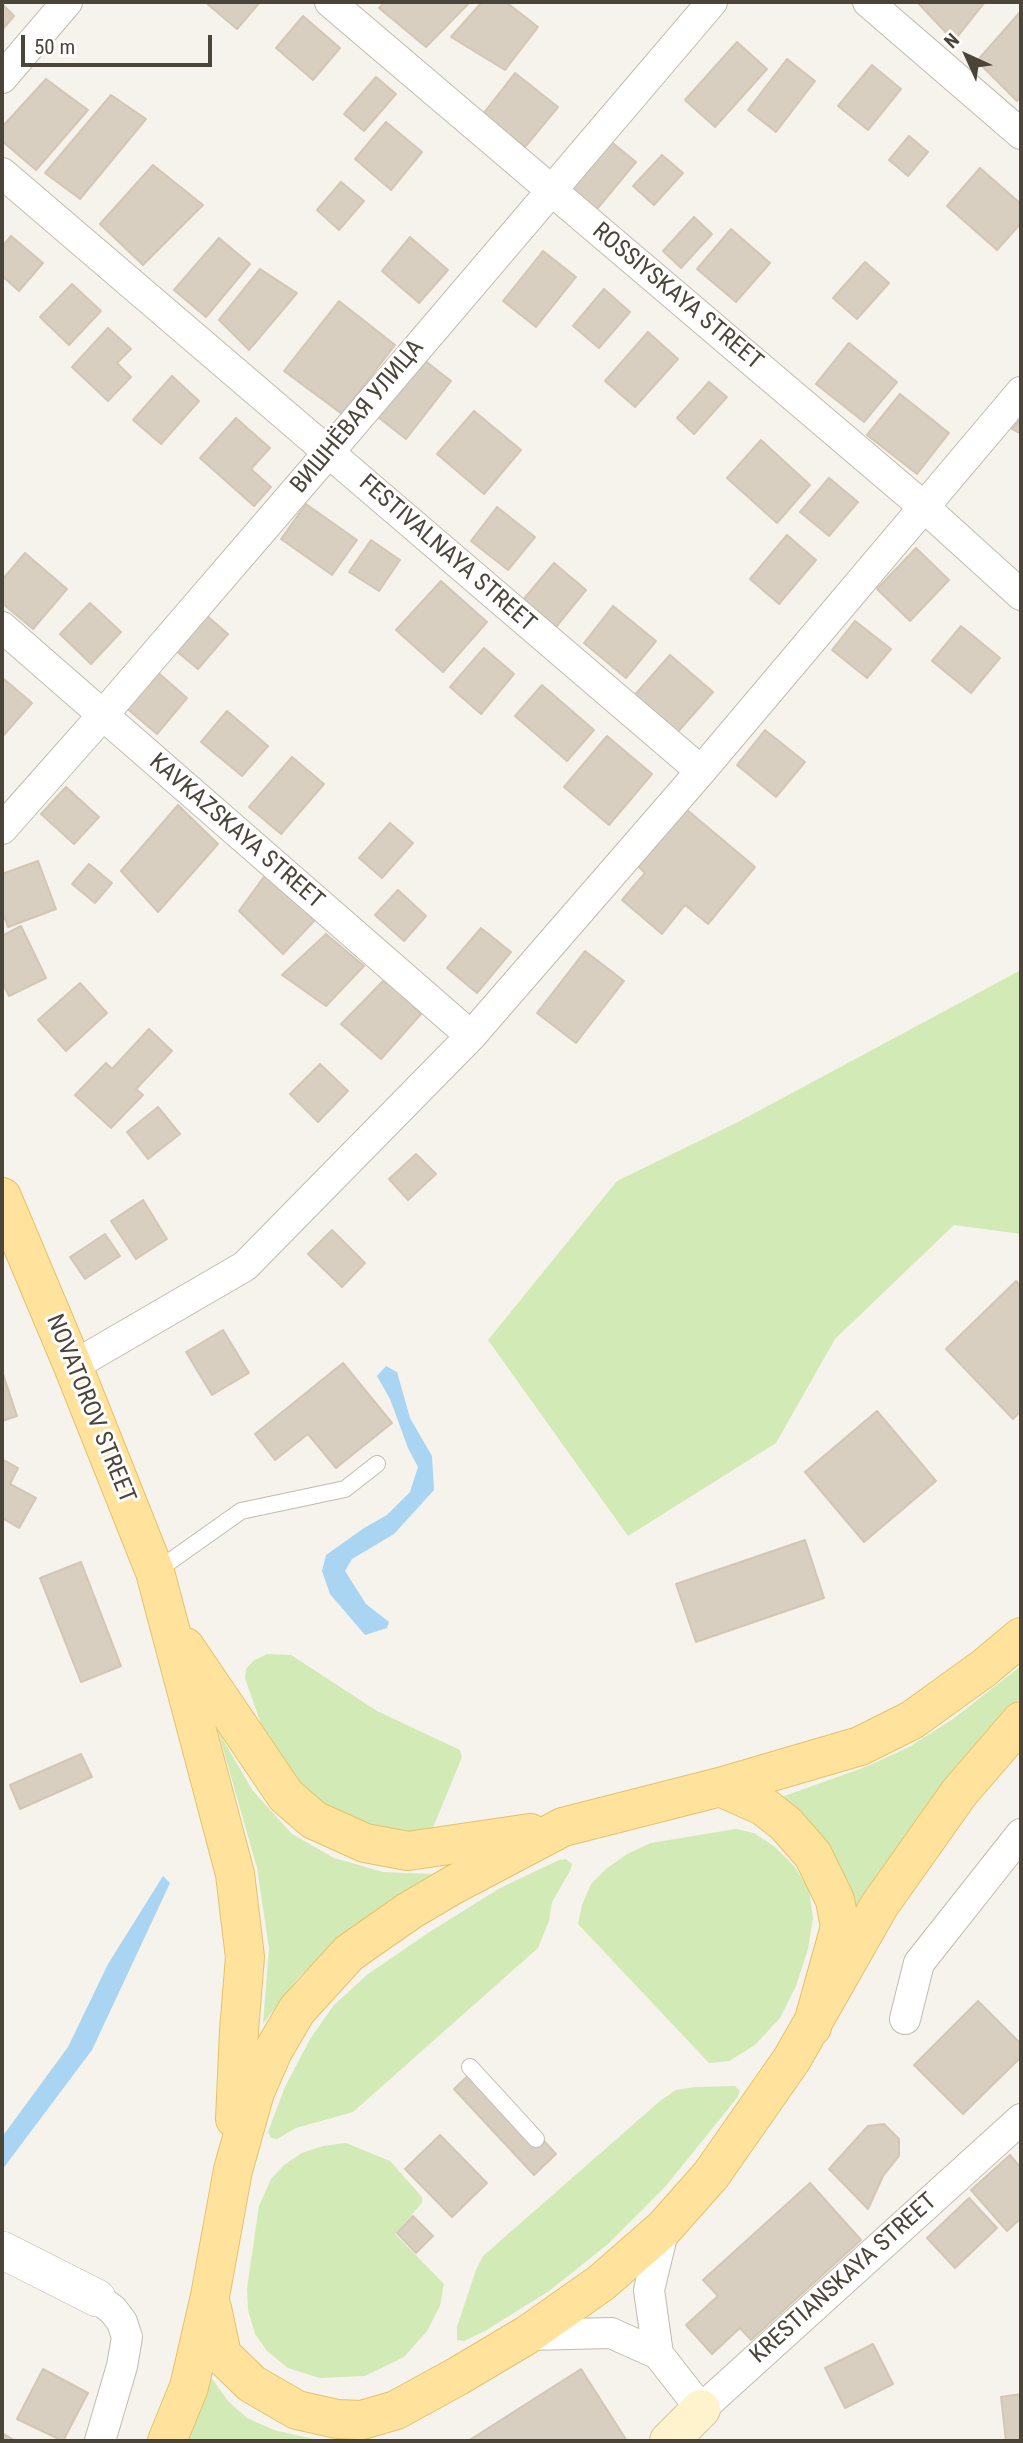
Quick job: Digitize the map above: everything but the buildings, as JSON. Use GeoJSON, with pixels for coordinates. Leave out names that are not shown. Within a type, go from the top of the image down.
{"type":"FeatureCollection","features":[{"type":"Feature","properties":{"kind":"main road","name":"NOVATOROV STREET"},"geometry":{"type":"LineString","coordinates":[[2,1197],[155,1572],[235,1874],[245,1957],[233,2170]]}},
{"type":"Feature","properties":{"kind":"main road"},"geometry":{"type":"LineString","coordinates":[[170,1624],[286,1796],[314,1820],[365,1843],[408,1851],[564,1827],[720,1787],[860,1746],[912,1720],[984,1668],[1021,1637]]}},
{"type":"Feature","properties":{"kind":"main road"},"geometry":{"type":"LineString","coordinates":[[358,2441],[396,2410],[527,2335],[601,2283],[664,2228],[711,2175],[744,2130],[811,2027],[880,1906],[959,1793],[1021,1721]]}},
{"type":"Feature","properties":{"kind":"main road"},"geometry":{"type":"LineString","coordinates":[[720,1787],[763,1806],[786,1824],[813,1855],[835,1900],[840,1927],[811,2027]]}},
{"type":"Feature","properties":{"kind":"main road"},"geometry":{"type":"LineString","coordinates":[[167,2441],[189,2387],[210,2296],[233,2170],[256,2092],[273,2051],[297,2010],[349,1953],[420,1904],[564,1827]]}},
{"type":"Feature","properties":{"kind":"main road"},"geometry":{"type":"LineString","coordinates":[[210,2296],[222,2355],[252,2384],[297,2410],[337,2420],[362,2420],[396,2410]]}},
{"type":"Feature","properties":{"kind":"main road","name":"KRESTIANSKAYA STREET"},"geometry":{"type":"LineString","coordinates":[[669,2441],[701,2409]]}},
{"type":"Feature","properties":{"kind":"street"},"geometry":{"type":"LineString","coordinates":[[2,78],[67,2]]}},
{"type":"Feature","properties":{"kind":"street","name":"ROSSIYSKAYA STREET"},"geometry":{"type":"LineString","coordinates":[[330,2],[924,508],[1021,595]]}},
{"type":"Feature","properties":{"kind":"street","name":"ВИШНЁВАЯ УЛИЦА"},"geometry":{"type":"LineString","coordinates":[[2,829],[329,452],[712,2]]}},
{"type":"Feature","properties":{"kind":"street"},"geometry":{"type":"LineString","coordinates":[[868,2],[1021,134]]}},
{"type":"Feature","properties":{"kind":"street","name":"FESTIVALNAYA STREET"},"geometry":{"type":"LineString","coordinates":[[2,173],[701,771]]}},
{"type":"Feature","properties":{"kind":"street"},"geometry":{"type":"LineString","coordinates":[[73,1366],[245,1266],[471,1036],[701,771],[1021,392]]}},
{"type":"Feature","properties":{"kind":"street","name":"KAVKAZSKAYA STREET"},"geometry":{"type":"LineString","coordinates":[[2,627],[471,1036]]}},
{"type":"Feature","properties":{"kind":"street"},"geometry":{"type":"LineString","coordinates":[[905,2019],[919,1963],[1021,1834]]}},
{"type":"Feature","properties":{"kind":"street","name":"KRESTIANSKAYA STREET"},"geometry":{"type":"LineString","coordinates":[[701,2409],[1021,2119]]}},
{"type":"Feature","properties":{"kind":"street"},"geometry":{"type":"LineString","coordinates":[[657,2354],[649,2290],[664,2228]]}},
{"type":"Feature","properties":{"kind":"street"},"geometry":{"type":"LineString","coordinates":[[2,2250],[97,2298],[113,2310],[122,2322],[127,2337],[122,2366],[100,2441]]}},
{"type":"Feature","properties":{"kind":"street"},"geometry":{"type":"LineString","coordinates":[[527,2335],[611,2333],[657,2354],[701,2409]]}},
{"type":"Feature","properties":{"kind":"lane"},"geometry":{"type":"LineString","coordinates":[[155,1572],[241,1511],[345,1489],[377,1464]]}},
{"type":"Feature","properties":{"kind":"lane"},"geometry":{"type":"LineString","coordinates":[[470,2067],[536,2139]]}},
{"type":"Feature","properties":{"kind":"green space"},"geometry":{"type":"Polygon","coordinates":[[[1021,970],[1021,1234],[954,1225],[835,1339],[776,1443],[628,1536],[488,1340],[617,1181],[738,1122],[1021,970]]]}},
{"type":"Feature","properties":{"kind":"green space"},"geometry":{"type":"Polygon","coordinates":[[[267,1654],[291,1655],[377,1711],[460,1750],[462,1757],[432,1830],[425,1833],[378,1830],[333,1817],[271,1753],[245,1678],[246,1669],[253,1661],[267,1654]]]}},
{"type":"Feature","properties":{"kind":"green space"},"geometry":{"type":"Polygon","coordinates":[[[1021,1666],[1021,1697],[974,1747],[853,1914],[848,1887],[839,1863],[776,1799],[868,1766],[909,1747],[953,1719],[1021,1666]]]}},
{"type":"Feature","properties":{"kind":"green space"},"geometry":{"type":"Polygon","coordinates":[[[218,1731],[253,1791],[292,1834],[334,1858],[383,1872],[432,1874],[340,1938],[297,1979],[263,2024],[269,1948],[257,1868],[218,1731]]]}},
{"type":"Feature","properties":{"kind":"green space"},"geometry":{"type":"Polygon","coordinates":[[[736,1829],[754,1833],[775,1847],[794,1866],[809,1890],[813,1918],[808,1949],[796,1986],[780,2018],[755,2045],[729,2061],[709,2063],[578,1924],[591,1884],[627,1854],[651,1843],[736,1829]]]}},
{"type":"Feature","properties":{"kind":"green space"},"geometry":{"type":"Polygon","coordinates":[[[566,1859],[572,1864],[570,1871],[552,1902],[549,1921],[538,1948],[353,2112],[296,2128],[277,2139],[271,2138],[268,2132],[285,2087],[310,2039],[334,2005],[368,1974],[431,1931],[500,1888],[566,1859]]]}},
{"type":"Feature","properties":{"kind":"green space"},"geometry":{"type":"Polygon","coordinates":[[[735,2086],[740,2091],[737,2098],[665,2187],[608,2244],[549,2291],[485,2331],[464,2341],[457,2340],[457,2327],[483,2256],[676,2090],[735,2086]]]}},
{"type":"Feature","properties":{"kind":"green space"},"geometry":{"type":"Polygon","coordinates":[[[346,2143],[390,2161],[422,2197],[422,2203],[395,2234],[444,2284],[440,2306],[427,2331],[404,2357],[365,2376],[320,2378],[288,2368],[267,2351],[255,2334],[248,2310],[247,2288],[259,2206],[271,2179],[284,2165],[302,2153],[323,2146],[346,2143]]]}},
{"type":"Feature","properties":{"kind":"green space"},"geometry":{"type":"Polygon","coordinates":[[[208,2373],[228,2401],[247,2418],[274,2430],[322,2441],[183,2441],[208,2373]]]}},
{"type":"Feature","properties":{"kind":"water"},"geometry":{"type":"Polygon","coordinates":[[[386,1366],[397,1372],[410,1418],[432,1456],[434,1490],[394,1534],[352,1559],[345,1571],[366,1604],[389,1622],[387,1628],[365,1635],[330,1594],[322,1571],[326,1555],[387,1515],[410,1492],[418,1467],[390,1399],[377,1376],[386,1366]]]}},
{"type":"Feature","properties":{"kind":"water"},"geometry":{"type":"Polygon","coordinates":[[[163,1876],[170,1883],[92,2050],[2,2170],[2,2137],[68,2047],[108,1964],[163,1876]]]}}]}
